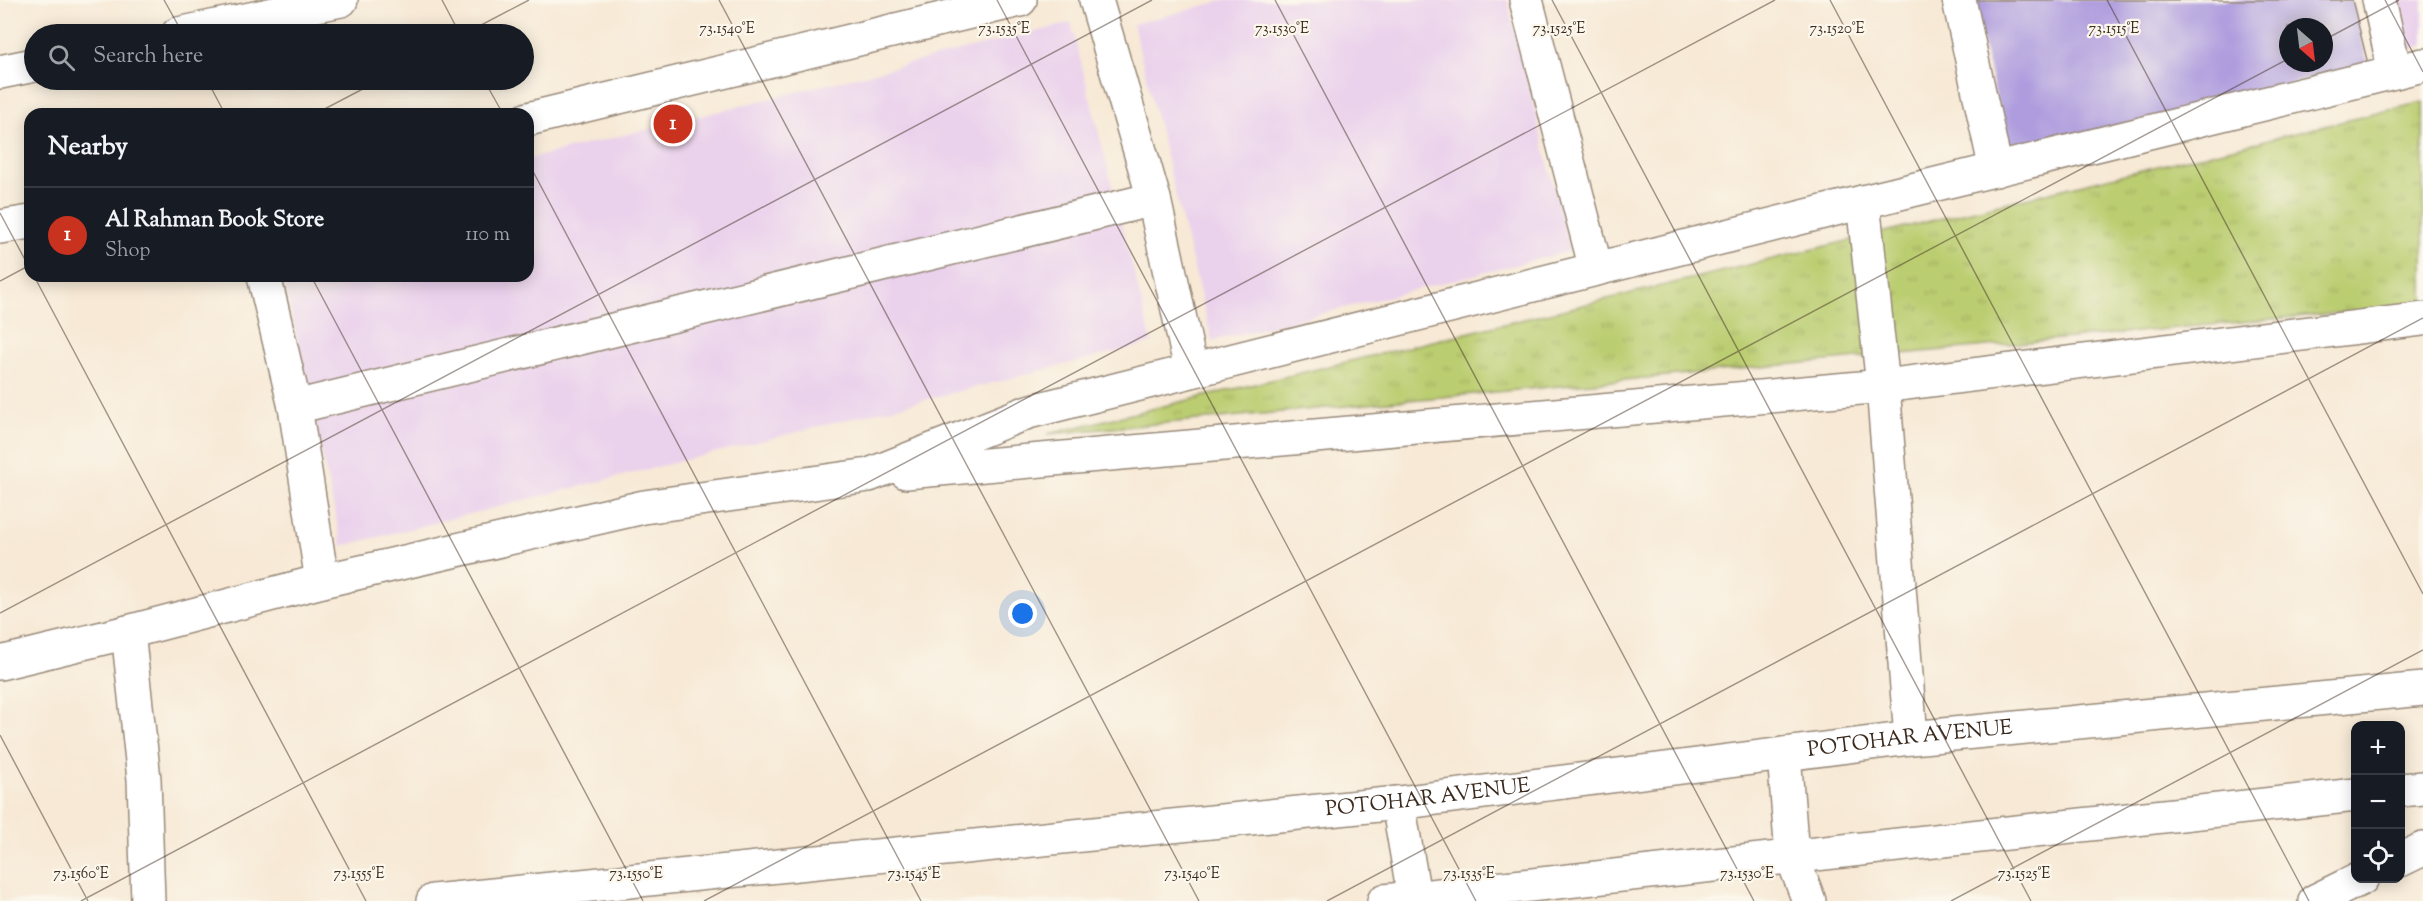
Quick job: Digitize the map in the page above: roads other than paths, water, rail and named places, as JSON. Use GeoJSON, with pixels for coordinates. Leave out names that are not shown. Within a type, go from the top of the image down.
{"type":"FeatureCollection","features":[{"type":"Feature","properties":{"kind":"main road"},"geometry":{"type":"LineString","coordinates":[[225,24],[341,0]]}},
{"type":"Feature","properties":{"kind":"main road"},"geometry":{"type":"LineString","coordinates":[[534,118],[1020,0]]}},
{"type":"Feature","properties":{"kind":"main road"},"geometry":{"type":"LineString","coordinates":[[1096,0],[1154,199],[1191,370]]}},
{"type":"Feature","properties":{"kind":"main road"},"geometry":{"type":"LineString","coordinates":[[1526,0],[1596,269]]}},
{"type":"Feature","properties":{"kind":"main road"},"geometry":{"type":"LineString","coordinates":[[1959,0],[1996,170]]}},
{"type":"Feature","properties":{"kind":"main road"},"geometry":{"type":"LineString","coordinates":[[869,475],[1028,412],[1863,202],[2409,69],[2379,0]]}},
{"type":"Feature","properties":{"kind":"main road"},"geometry":{"type":"LineString","coordinates":[[0,72],[24,67]]}},
{"type":"Feature","properties":{"kind":"main road"},"geometry":{"type":"LineString","coordinates":[[295,407],[1154,199]]}},
{"type":"Feature","properties":{"kind":"main road"},"geometry":{"type":"LineString","coordinates":[[1863,202],[1883,386],[1911,738]]}},
{"type":"Feature","properties":{"kind":"main road"},"geometry":{"type":"LineString","coordinates":[[0,227],[24,223]]}},
{"type":"Feature","properties":{"kind":"main road"},"geometry":{"type":"LineString","coordinates":[[265,282],[295,407],[322,581]]}},
{"type":"Feature","properties":{"kind":"main road"},"geometry":{"type":"LineString","coordinates":[[0,663],[322,581],[644,507],[869,475],[1883,386],[2423,319]]}},
{"type":"Feature","properties":{"kind":"main road"},"geometry":{"type":"LineString","coordinates":[[128,632],[144,779],[148,901]]}},
{"type":"Feature","properties":{"kind":"main road","name":"POTOHAR AVENUE"},"geometry":{"type":"LineString","coordinates":[[433,901],[1398,803],[1911,738],[2423,688]]}},
{"type":"Feature","properties":{"kind":"main road"},"geometry":{"type":"LineString","coordinates":[[1784,754],[1792,856],[1809,901]]}},
{"type":"Feature","properties":{"kind":"main road"},"geometry":{"type":"LineString","coordinates":[[2405,790],[2423,788]]}},
{"type":"Feature","properties":{"kind":"main road"},"geometry":{"type":"LineString","coordinates":[[1398,803],[1404,900],[2351,795]]}},
{"type":"Feature","properties":{"kind":"main road"},"geometry":{"type":"LineString","coordinates":[[2405,858],[2423,849]]}},
{"type":"Feature","properties":{"kind":"main road"},"geometry":{"type":"LineString","coordinates":[[2315,901],[2353,883]]}},
{"type":"Feature","properties":{"kind":"place","name":"Al Rahman Book Store"},"geometry":{"type":"Point","coordinates":[673,124]}}]}
